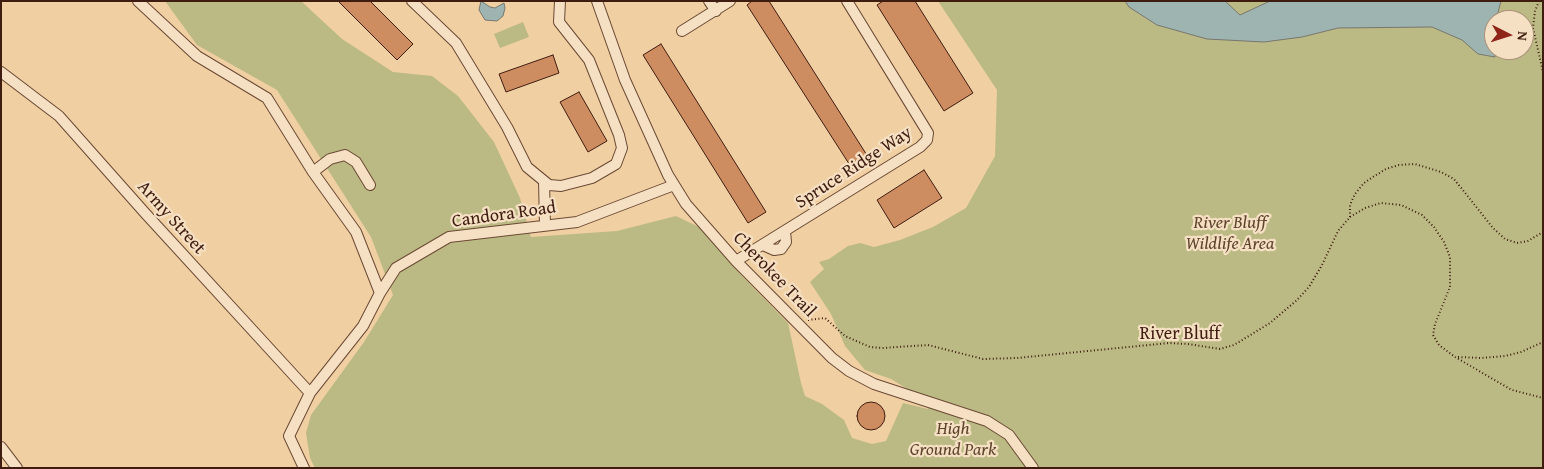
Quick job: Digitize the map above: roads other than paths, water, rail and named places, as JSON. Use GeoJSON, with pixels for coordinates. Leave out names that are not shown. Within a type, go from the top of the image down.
{"type":"FeatureCollection","features":[{"type":"Feature","properties":{"kind":"street"},"geometry":{"type":"LineString","coordinates":[[138,1],[197,56],[267,98],[313,172],[356,232],[380,293]]}},
{"type":"Feature","properties":{"kind":"street"},"geometry":{"type":"LineString","coordinates":[[412,1],[456,43],[507,127],[526,167],[549,184],[561,186],[592,178],[616,164],[622,148],[619,135],[588,60],[559,22],[560,1]]}},
{"type":"Feature","properties":{"kind":"street","name":"Cherokee Trail"},"geometry":{"type":"LineString","coordinates":[[597,1],[625,80],[674,185],[686,204],[736,261],[832,358],[874,384],[982,419],[1001,429],[1008,435],[1033,468]]}},
{"type":"Feature","properties":{"kind":"street"},"geometry":{"type":"LineString","coordinates":[[709,1],[716,11]]}},
{"type":"Feature","properties":{"kind":"street"},"geometry":{"type":"LineString","coordinates":[[682,31],[730,1]]}},
{"type":"Feature","properties":{"kind":"street","name":"Spruce Ridge Way"},"geometry":{"type":"LineString","coordinates":[[736,261],[920,147],[927,140],[928,133],[847,1]]}},
{"type":"Feature","properties":{"kind":"street","name":"Army Street"},"geometry":{"type":"LineString","coordinates":[[1,72],[59,116],[144,213],[310,392]]}},
{"type":"Feature","properties":{"kind":"street"},"geometry":{"type":"LineString","coordinates":[[313,172],[330,159],[345,155],[356,162],[370,185]]}},
{"type":"Feature","properties":{"kind":"street"},"geometry":{"type":"LineString","coordinates":[[544,181],[545,225]]}},
{"type":"Feature","properties":{"kind":"street","name":"Candora Road"},"geometry":{"type":"LineString","coordinates":[[304,468],[289,436],[310,392],[363,326],[380,293],[396,268],[449,237],[577,222],[674,185]]}},
{"type":"Feature","properties":{"kind":"street"},"geometry":{"type":"LineString","coordinates":[[1,447],[17,468]]}},
{"type":"Feature","properties":{"kind":"water"},"geometry":{"type":"Polygon","coordinates":[[[481,1],[495,8],[504,3],[503,16],[497,21],[485,20],[479,10],[481,1]]]}},
{"type":"Feature","properties":{"kind":"water"},"geometry":{"type":"Polygon","coordinates":[[[1125,1],[1225,1],[1240,15],[1270,1],[1501,1],[1499,10],[1484,10],[1484,55],[1478,54],[1462,40],[1432,27],[1338,28],[1302,37],[1264,42],[1207,39],[1157,25],[1129,7],[1125,1]]]}},
{"type":"Feature","properties":{"kind":"park label","name":"River Bluff Wildlife Area"},"geometry":{"type":"Point","coordinates":[1230,233]}},
{"type":"Feature","properties":{"kind":"park label","name":"High Ground Park"},"geometry":{"type":"Point","coordinates":[953,439]}}]}
